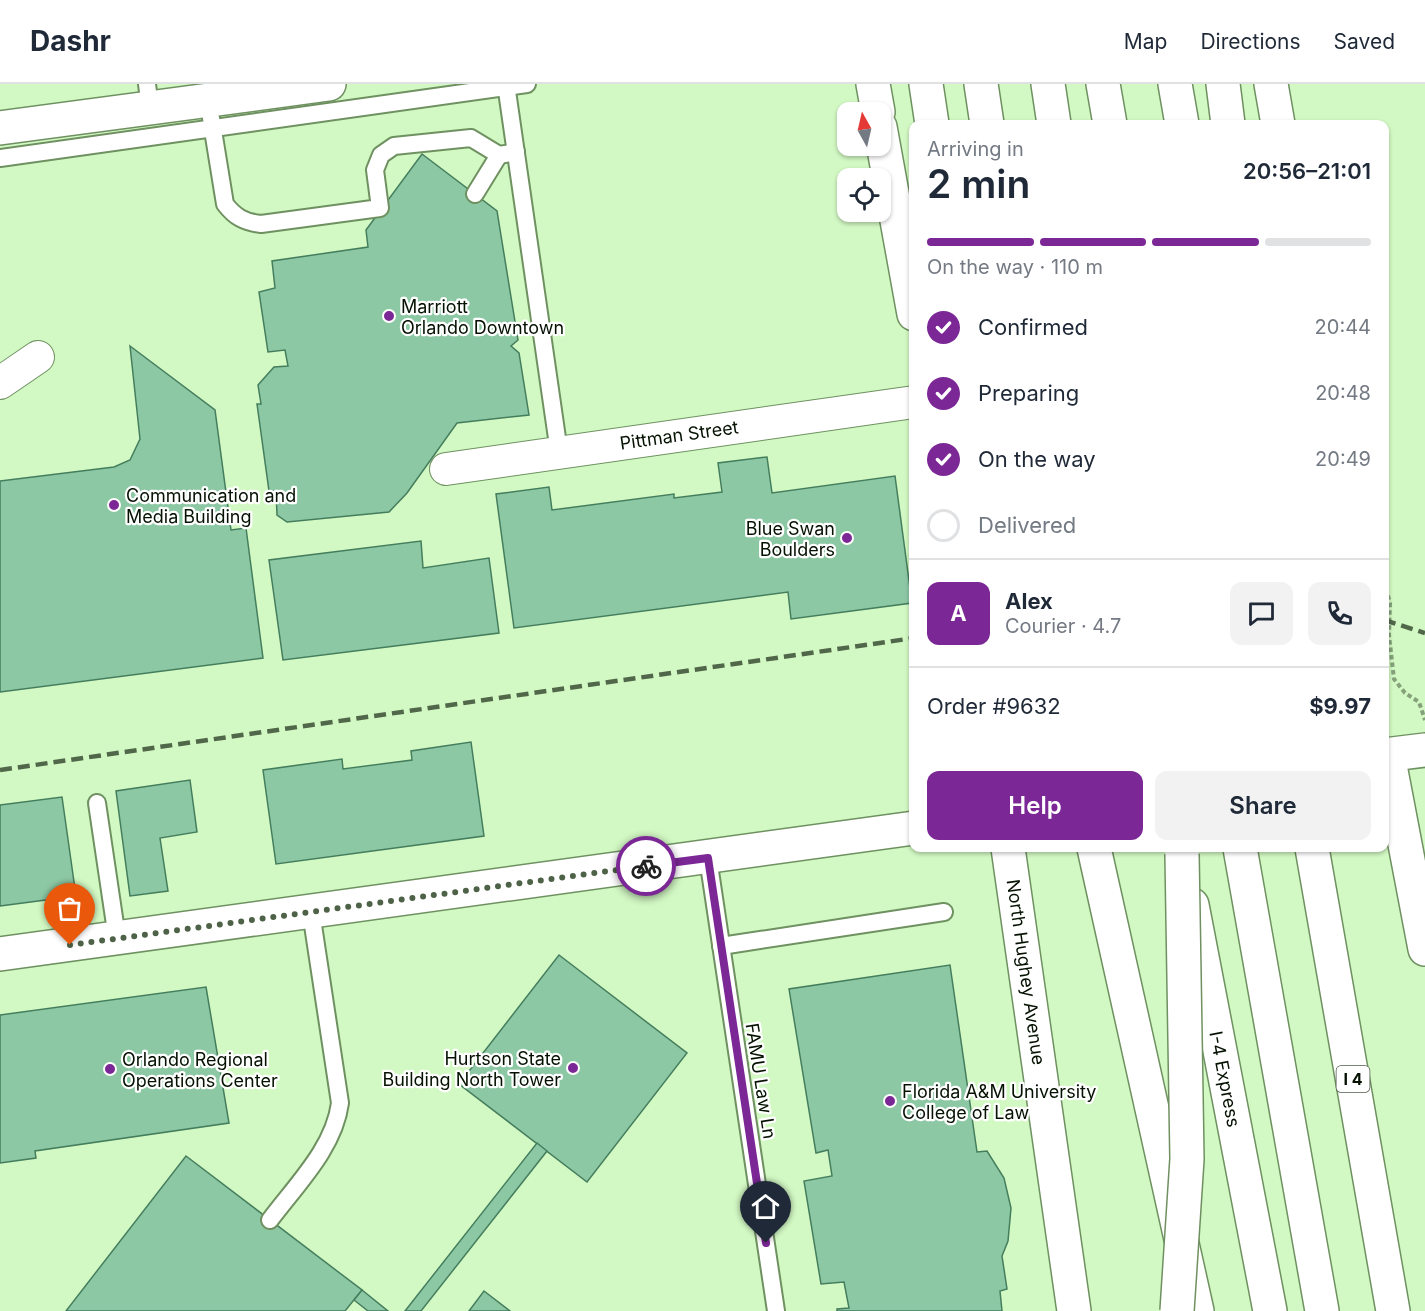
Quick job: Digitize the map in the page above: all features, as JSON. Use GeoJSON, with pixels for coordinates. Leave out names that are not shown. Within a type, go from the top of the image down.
{"type":"FeatureCollection","features":[{"type":"Feature","properties":{"kind":"main road"},"geometry":{"type":"LineString","coordinates":[[0,128],[149,96],[210,114],[276,87],[329,84]]}},
{"type":"Feature","properties":{"kind":"main road"},"geometry":{"type":"LineString","coordinates":[[873,84],[876,102]]}},
{"type":"Feature","properties":{"kind":"main road"},"geometry":{"type":"LineString","coordinates":[[926,84],[931,120]]}},
{"type":"Feature","properties":{"kind":"main road"},"geometry":{"type":"LineString","coordinates":[[981,84],[986,120]]}},
{"type":"Feature","properties":{"kind":"main road"},"geometry":{"type":"LineString","coordinates":[[1048,84],[1053,120]]}},
{"type":"Feature","properties":{"kind":"main road"},"geometry":{"type":"LineString","coordinates":[[1103,84],[1109,120]]}},
{"type":"Feature","properties":{"kind":"main road"},"geometry":{"type":"LineString","coordinates":[[1175,84],[1181,120]]}},
{"type":"Feature","properties":{"kind":"main road"},"geometry":{"type":"LineString","coordinates":[[1223,84],[1228,120]]}},
{"type":"Feature","properties":{"kind":"main road"},"geometry":{"type":"LineString","coordinates":[[1271,84],[1277,120]]}},
{"type":"Feature","properties":{"kind":"main road"},"geometry":{"type":"LineString","coordinates":[[885,156],[909,286]]}},
{"type":"Feature","properties":{"kind":"main road"},"geometry":{"type":"LineString","coordinates":[[1389,751],[1425,750]]}},
{"type":"Feature","properties":{"kind":"main road"},"geometry":{"type":"LineString","coordinates":[[1389,766],[1425,949]]}},
{"type":"Feature","properties":{"kind":"main road"},"geometry":{"type":"LineString","coordinates":[[0,954],[909,829]]}},
{"type":"Feature","properties":{"kind":"main road","name":"North Hughey Avenue"},"geometry":{"type":"LineString","coordinates":[[1009,852],[1074,1311]]}},
{"type":"Feature","properties":{"kind":"main road"},"geometry":{"type":"LineString","coordinates":[[1177,1311],[1187,1159],[1181,852]]}},
{"type":"Feature","properties":{"kind":"main road","name":"I-4 Express"},"geometry":{"type":"LineString","coordinates":[[1181,852],[1270,1311]]}},
{"type":"Feature","properties":{"kind":"main road"},"geometry":{"type":"LineString","coordinates":[[1241,852],[1322,1311]]}},
{"type":"Feature","properties":{"kind":"main road","name":"I 4"},"geometry":{"type":"LineString","coordinates":[[1313,852],[1393,1311]]}},
{"type":"Feature","properties":{"kind":"main road"},"geometry":{"type":"LineString","coordinates":[[1096,856],[1197,1311]]}},
{"type":"Feature","properties":{"kind":"street"},"geometry":{"type":"LineString","coordinates":[[0,383],[38,357]]}},
{"type":"Feature","properties":{"kind":"street","name":"Pittman Street"},"geometry":{"type":"LineString","coordinates":[[446,469],[909,403]]}},
{"type":"Feature","properties":{"kind":"lane"},"geometry":{"type":"LineString","coordinates":[[0,158],[210,114],[527,84]]}},
{"type":"Feature","properties":{"kind":"lane"},"geometry":{"type":"LineString","coordinates":[[506,85],[559,452]]}},
{"type":"Feature","properties":{"kind":"lane"},"geometry":{"type":"LineString","coordinates":[[210,114],[225,204],[234,215],[247,223],[261,224],[380,208],[375,170],[381,155],[394,146],[471,138],[499,155],[516,152]]}},
{"type":"Feature","properties":{"kind":"lane"},"geometry":{"type":"LineString","coordinates":[[475,194],[499,155]]}},
{"type":"Feature","properties":{"kind":"lane"},"geometry":{"type":"LineString","coordinates":[[98,803],[117,939]]}},
{"type":"Feature","properties":{"kind":"lane","name":"FAMU Law Ln"},"geometry":{"type":"LineString","coordinates":[[708,858],[776,1311]]}},
{"type":"Feature","properties":{"kind":"lane"},"geometry":{"type":"LineString","coordinates":[[270,1220],[322,1150],[337,1124],[340,1103],[311,912]]}},
{"type":"Feature","properties":{"kind":"lane"},"geometry":{"type":"LineString","coordinates":[[722,946],[944,912]]}},
{"type":"Feature","properties":{"kind":"path"},"geometry":{"type":"LineString","coordinates":[[1389,599],[1389,635],[1394,679],[1405,693],[1419,702],[1425,720]]}},
{"type":"Feature","properties":{"kind":"building","name":"Marriott Orlando Downtown"},"geometry":{"type":"Polygon","coordinates":[[[422,154],[497,211],[518,340],[511,346],[519,353],[529,415],[457,423],[407,493],[389,512],[287,522],[277,515],[276,491],[269,491],[257,404],[261,404],[258,385],[274,367],[288,366],[285,350],[268,352],[259,292],[275,288],[272,261],[368,247],[366,230],[422,154]]]}},
{"type":"Feature","properties":{"kind":"building","name":"Communication and Media Building"},"geometry":{"type":"Polygon","coordinates":[[[130,346],[215,410],[231,530],[246,528],[263,658],[0,692],[0,481],[114,467],[130,460],[140,439],[130,346]]]}},
{"type":"Feature","properties":{"kind":"building"},"geometry":{"type":"Polygon","coordinates":[[[767,457],[772,493],[895,476],[909,581],[909,603],[791,619],[788,592],[514,628],[496,494],[549,487],[552,510],[674,494],[674,498],[722,492],[718,463],[767,457]]]}},
{"type":"Feature","properties":{"kind":"building"},"geometry":{"type":"Polygon","coordinates":[[[421,541],[423,568],[489,558],[499,633],[283,660],[269,560],[421,541]]]}},
{"type":"Feature","properties":{"kind":"building"},"geometry":{"type":"Polygon","coordinates":[[[471,742],[484,836],[276,864],[263,770],[342,759],[343,769],[412,760],[411,751],[471,742]]]}},
{"type":"Feature","properties":{"kind":"building"},"geometry":{"type":"Polygon","coordinates":[[[190,780],[197,832],[160,838],[168,891],[130,896],[116,791],[190,780]]]}},
{"type":"Feature","properties":{"kind":"building"},"geometry":{"type":"Polygon","coordinates":[[[62,797],[76,896],[0,906],[0,805],[62,797]]]}},
{"type":"Feature","properties":{"kind":"building","name":"Hurtson State Building North Tower"},"geometry":{"type":"Polygon","coordinates":[[[559,955],[687,1053],[587,1182],[459,1084],[559,955]]]}},
{"type":"Feature","properties":{"kind":"building","name":"Florida A&M University College of Law"},"geometry":{"type":"Polygon","coordinates":[[[950,965],[977,1152],[987,1151],[1004,1178],[1011,1208],[1008,1241],[1002,1256],[1007,1289],[1000,1291],[1002,1311],[837,1311],[837,1309],[849,1308],[844,1282],[821,1284],[804,1181],[832,1176],[828,1150],[816,1153],[789,989],[950,965]]]}},
{"type":"Feature","properties":{"kind":"building","name":"Orlando Regional Operations Center"},"geometry":{"type":"Polygon","coordinates":[[[206,987],[229,1123],[35,1151],[36,1158],[0,1163],[0,1015],[206,987]]]}},
{"type":"Feature","properties":{"kind":"building"},"geometry":{"type":"Polygon","coordinates":[[[537,1143],[547,1151],[421,1311],[405,1311],[537,1143]]]}},
{"type":"Feature","properties":{"kind":"building"},"geometry":{"type":"Polygon","coordinates":[[[186,1156],[362,1290],[345,1311],[66,1311],[186,1156]]]}},
{"type":"Feature","properties":{"kind":"building"},"geometry":{"type":"Polygon","coordinates":[[[362,1290],[388,1311],[368,1311],[354,1300],[362,1290]]]}},
{"type":"Feature","properties":{"kind":"building"},"geometry":{"type":"Polygon","coordinates":[[[484,1291],[510,1311],[469,1311],[484,1291]]]}},
{"type":"Feature","properties":{"kind":"railway"},"geometry":{"type":"LineString","coordinates":[[1389,622],[1425,633]]}},
{"type":"Feature","properties":{"kind":"railway"},"geometry":{"type":"LineString","coordinates":[[0,770],[909,639]]}},
{"type":"Feature","properties":{"kind":"way so far"},"geometry":{"type":"LineString","coordinates":[[70,945],[646,866]]}},
{"type":"Feature","properties":{"kind":"place","name":"Marriott Orlando Downtown"},"geometry":{"type":"Point","coordinates":[389,316]}},
{"type":"Feature","properties":{"kind":"place","name":"Communication and Media Building"},"geometry":{"type":"Point","coordinates":[114,505]}},
{"type":"Feature","properties":{"kind":"place","name":"Blue Swan Boulders"},"geometry":{"type":"Point","coordinates":[847,538]}},
{"type":"Feature","properties":{"kind":"place","name":"Hurtson State Building North Tower"},"geometry":{"type":"Point","coordinates":[573,1068]}},
{"type":"Feature","properties":{"kind":"place","name":"Orlando Regional Operations Center"},"geometry":{"type":"Point","coordinates":[110,1069]}},
{"type":"Feature","properties":{"kind":"place","name":"Florida A&M University College of Law"},"geometry":{"type":"Point","coordinates":[890,1101]}},
{"type":"Feature","properties":{"kind":"route"},"geometry":{"type":"LineString","coordinates":[[646,866],[708,858],[766,1243]]}}]}
